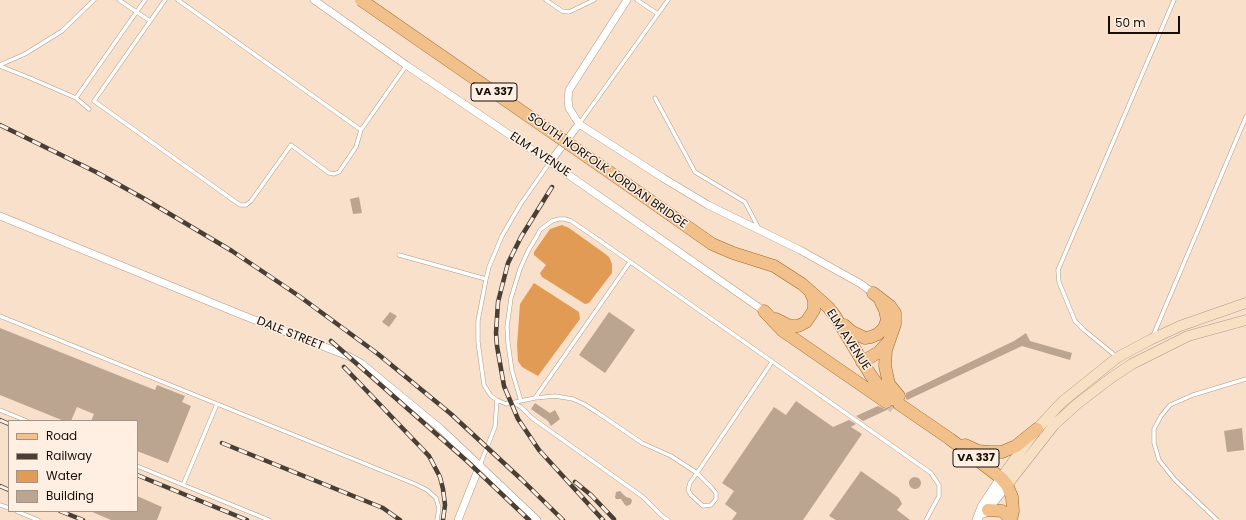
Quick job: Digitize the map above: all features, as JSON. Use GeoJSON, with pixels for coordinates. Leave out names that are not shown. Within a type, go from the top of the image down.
{"type":"FeatureCollection","features":[{"type":"Feature","properties":{"kind":"main road","name":"SOUTH NORFOLK JORDAN BRIDGE"},"geometry":{"type":"LineString","coordinates":[[361,0],[712,244],[733,253],[774,266],[805,286]]}},
{"type":"Feature","properties":{"kind":"main road"},"geometry":{"type":"LineString","coordinates":[[764,312],[790,326],[802,325],[810,319],[814,310],[814,300],[805,286]]}},
{"type":"Feature","properties":{"kind":"main road","name":"ELM AVENUE"},"geometry":{"type":"LineString","coordinates":[[805,286],[835,316],[862,362],[877,384],[896,401]]}},
{"type":"Feature","properties":{"kind":"main road"},"geometry":{"type":"LineString","coordinates":[[873,293],[890,306],[895,313],[895,324],[885,357],[885,372],[896,401]]}},
{"type":"Feature","properties":{"kind":"main road"},"geometry":{"type":"LineString","coordinates":[[835,316],[858,336],[868,338],[878,334],[886,324],[887,315],[883,305],[873,293]]}},
{"type":"Feature","properties":{"kind":"main road"},"geometry":{"type":"LineString","coordinates":[[950,439],[978,451],[997,452],[1009,450],[1037,429],[1062,402],[1118,358],[1134,348],[1208,316],[1246,304]]}},
{"type":"Feature","properties":{"kind":"main road"},"geometry":{"type":"LineString","coordinates":[[764,312],[783,332],[896,401],[933,427]]}},
{"type":"Feature","properties":{"kind":"main road"},"geometry":{"type":"LineString","coordinates":[[1004,481],[1064,415],[1111,378],[1140,360],[1188,336],[1246,320]]}},
{"type":"Feature","properties":{"kind":"main road"},"geometry":{"type":"LineString","coordinates":[[862,362],[879,352],[889,341]]}},
{"type":"Feature","properties":{"kind":"main road"},"geometry":{"type":"LineString","coordinates":[[1134,348],[1140,360]]}},
{"type":"Feature","properties":{"kind":"main road","name":"VA 337"},"geometry":{"type":"LineString","coordinates":[[896,401],[950,439],[1004,481]]}},
{"type":"Feature","properties":{"kind":"main road"},"geometry":{"type":"LineString","coordinates":[[1004,481],[1037,429]]}},
{"type":"Feature","properties":{"kind":"main road"},"geometry":{"type":"LineString","coordinates":[[1004,481],[1012,497],[1013,511],[1011,520]]}},
{"type":"Feature","properties":{"kind":"main road"},"geometry":{"type":"LineString","coordinates":[[988,510],[1002,510],[1011,520]]}},
{"type":"Feature","properties":{"kind":"street","name":"ELM AVENUE"},"geometry":{"type":"LineString","coordinates":[[314,0],[406,65],[550,162],[764,312]]}},
{"type":"Feature","properties":{"kind":"street"},"geometry":{"type":"LineString","coordinates":[[627,0],[569,90],[568,99],[570,108],[579,124],[708,205],[800,250],[861,284],[873,293]]}},
{"type":"Feature","properties":{"kind":"street"},"geometry":{"type":"LineString","coordinates":[[550,162],[579,124]]}},
{"type":"Feature","properties":{"kind":"street","name":"DALE STREET"},"geometry":{"type":"LineString","coordinates":[[0,216],[354,359],[388,384],[441,429],[537,520]]}},
{"type":"Feature","properties":{"kind":"street"},"geometry":{"type":"LineString","coordinates":[[458,520],[480,465]]}},
{"type":"Feature","properties":{"kind":"street"},"geometry":{"type":"LineString","coordinates":[[977,520],[988,510],[1004,481]]}},
{"type":"Feature","properties":{"kind":"street"},"geometry":{"type":"LineString","coordinates":[[977,520],[982,507],[1004,481]]}},
{"type":"Feature","properties":{"kind":"lane"},"geometry":{"type":"LineString","coordinates":[[0,66],[26,54],[62,31],[94,0]]}},
{"type":"Feature","properties":{"kind":"lane"},"geometry":{"type":"LineString","coordinates":[[120,0],[150,21]]}},
{"type":"Feature","properties":{"kind":"lane"},"geometry":{"type":"LineString","coordinates":[[76,98],[145,0]]}},
{"type":"Feature","properties":{"kind":"lane"},"geometry":{"type":"LineString","coordinates":[[165,0],[94,101],[240,205],[246,205],[251,201],[291,145],[329,173],[337,174],[356,147],[361,130],[406,65]]}},
{"type":"Feature","properties":{"kind":"lane"},"geometry":{"type":"LineString","coordinates":[[178,0],[361,130]]}},
{"type":"Feature","properties":{"kind":"lane"},"geometry":{"type":"LineString","coordinates":[[546,0],[562,11],[569,12],[594,0]]}},
{"type":"Feature","properties":{"kind":"lane"},"geometry":{"type":"LineString","coordinates":[[637,0],[658,14]]}},
{"type":"Feature","properties":{"kind":"lane"},"geometry":{"type":"LineString","coordinates":[[579,124],[668,0]]}},
{"type":"Feature","properties":{"kind":"lane"},"geometry":{"type":"LineString","coordinates":[[1118,358],[1075,321],[1059,282],[1058,270],[1174,0]]}},
{"type":"Feature","properties":{"kind":"lane"},"geometry":{"type":"LineString","coordinates":[[0,66],[76,98],[89,109]]}},
{"type":"Feature","properties":{"kind":"lane"},"geometry":{"type":"LineString","coordinates":[[656,98],[695,172],[746,202],[759,230]]}},
{"type":"Feature","properties":{"kind":"lane"},"geometry":{"type":"LineString","coordinates":[[1152,339],[1246,117]]}},
{"type":"Feature","properties":{"kind":"lane"},"geometry":{"type":"LineString","coordinates":[[550,162],[502,236],[489,267],[478,321],[480,358],[485,387],[491,396],[503,403],[513,403],[545,396],[564,396],[584,404],[652,449],[671,456],[697,473],[706,480],[716,493],[716,499],[711,505],[703,506],[691,496],[688,490],[690,483],[697,473],[772,362]]}},
{"type":"Feature","properties":{"kind":"lane"},"geometry":{"type":"LineString","coordinates":[[521,401],[510,358],[507,327],[508,312],[514,286],[528,251],[540,230],[547,224],[558,219],[565,219],[571,221],[931,473],[939,485],[939,496],[926,520]]}},
{"type":"Feature","properties":{"kind":"lane"},"geometry":{"type":"LineString","coordinates":[[399,255],[486,279]]}},
{"type":"Feature","properties":{"kind":"lane"},"geometry":{"type":"LineString","coordinates":[[535,398],[630,262]]}},
{"type":"Feature","properties":{"kind":"lane"},"geometry":{"type":"LineString","coordinates":[[0,316],[422,486],[432,494],[439,503],[437,520]]}},
{"type":"Feature","properties":{"kind":"lane"},"geometry":{"type":"LineString","coordinates":[[1217,520],[1175,480],[1159,460],[1154,443],[1154,429],[1161,416],[1170,405],[1193,395],[1246,379]]}},
{"type":"Feature","properties":{"kind":"lane"},"geometry":{"type":"LineString","coordinates":[[480,465],[495,427],[497,400]]}},
{"type":"Feature","properties":{"kind":"lane"},"geometry":{"type":"LineString","coordinates":[[513,403],[518,405],[532,418],[643,497],[668,520]]}},
{"type":"Feature","properties":{"kind":"lane"},"geometry":{"type":"LineString","coordinates":[[183,485],[217,404]]}},
{"type":"Feature","properties":{"kind":"lane"},"geometry":{"type":"LineString","coordinates":[[0,410],[25,420]]}},
{"type":"Feature","properties":{"kind":"lane"},"geometry":{"type":"LineString","coordinates":[[138,466],[269,520]]}},
{"type":"Feature","properties":{"kind":"lane"},"geometry":{"type":"LineString","coordinates":[[18,512],[38,520]]}},
{"type":"Feature","properties":{"kind":"water"},"geometry":{"type":"Polygon","coordinates":[[[562,225],[569,228],[604,253],[609,257],[612,264],[612,273],[589,303],[585,304],[542,277],[540,273],[546,265],[534,255],[534,252],[550,229],[562,225]]]}},
{"type":"Feature","properties":{"kind":"water"},"geometry":{"type":"Polygon","coordinates":[[[534,283],[579,312],[580,319],[538,376],[522,367],[518,361],[517,345],[520,304],[534,283]]]}},
{"type":"Feature","properties":{"kind":"building"},"geometry":{"type":"Polygon","coordinates":[[[359,197],[362,213],[353,214],[350,199],[359,197]]]}},
{"type":"Feature","properties":{"kind":"building"},"geometry":{"type":"Polygon","coordinates":[[[390,312],[397,316],[389,327],[382,322],[390,312]]]}},
{"type":"Feature","properties":{"kind":"building"},"geometry":{"type":"Polygon","coordinates":[[[609,312],[635,330],[605,373],[579,355],[609,312]]]}},
{"type":"Feature","properties":{"kind":"building"},"geometry":{"type":"Polygon","coordinates":[[[0,328],[155,390],[157,385],[185,396],[182,402],[191,406],[168,463],[138,451],[138,420],[91,420],[94,414],[77,407],[71,420],[62,420],[0,395],[0,328]]]}},
{"type":"Feature","properties":{"kind":"building"},"geometry":{"type":"Polygon","coordinates":[[[1026,333],[1030,341],[1072,353],[1070,360],[1022,346],[907,400],[906,399],[906,393],[1014,341],[1026,333]]]}},
{"type":"Feature","properties":{"kind":"building"},"geometry":{"type":"Polygon","coordinates":[[[796,401],[833,427],[849,420],[856,424],[851,427],[862,434],[803,520],[732,520],[737,513],[725,504],[734,491],[722,483],[774,407],[786,415],[796,401]]]}},
{"type":"Feature","properties":{"kind":"building"},"geometry":{"type":"Polygon","coordinates":[[[535,403],[550,413],[555,410],[560,419],[551,426],[548,421],[531,409],[535,403]]]}},
{"type":"Feature","properties":{"kind":"building"},"geometry":{"type":"Polygon","coordinates":[[[878,406],[889,409],[863,421],[856,416],[878,406]]]}},
{"type":"Feature","properties":{"kind":"building"},"geometry":{"type":"Polygon","coordinates":[[[1242,428],[1244,450],[1227,452],[1224,431],[1242,428]]]}},
{"type":"Feature","properties":{"kind":"building"},"geometry":{"type":"Polygon","coordinates":[[[861,471],[899,498],[902,504],[897,510],[910,520],[836,520],[829,516],[861,471]]]}},
{"type":"Feature","properties":{"kind":"building"},"geometry":{"type":"Polygon","coordinates":[[[915,477],[919,479],[921,483],[919,487],[915,489],[911,487],[909,483],[911,479],[915,477]]]}},
{"type":"Feature","properties":{"kind":"building"},"geometry":{"type":"Polygon","coordinates":[[[620,491],[632,500],[631,504],[627,506],[621,499],[616,499],[616,492],[620,491]]]}},
{"type":"Feature","properties":{"kind":"building"},"geometry":{"type":"Polygon","coordinates":[[[138,496],[162,507],[157,520],[111,520],[92,512],[138,512],[138,496]]]}},
{"type":"Feature","properties":{"kind":"tunnel"},"geometry":{"type":"LineString","coordinates":[[886,402],[894,407]]}},
{"type":"Feature","properties":{"kind":"railway"},"geometry":{"type":"LineString","coordinates":[[0,125],[96,172],[143,198],[232,251],[299,296],[378,354],[451,414],[563,520]]}},
{"type":"Feature","properties":{"kind":"railway"},"geometry":{"type":"LineString","coordinates":[[552,187],[521,237],[508,263],[498,302],[496,333],[497,346],[504,386],[518,419],[539,450],[603,520]]}},
{"type":"Feature","properties":{"kind":"railway"},"geometry":{"type":"LineString","coordinates":[[331,341],[468,462],[529,520]]}},
{"type":"Feature","properties":{"kind":"railway"},"geometry":{"type":"LineString","coordinates":[[344,367],[429,456],[440,477],[443,489],[445,505],[443,520]]}},
{"type":"Feature","properties":{"kind":"railway"},"geometry":{"type":"LineString","coordinates":[[0,420],[8,424]]}},
{"type":"Feature","properties":{"kind":"railway"},"geometry":{"type":"LineString","coordinates":[[222,443],[383,508],[400,520]]}},
{"type":"Feature","properties":{"kind":"railway"},"geometry":{"type":"LineString","coordinates":[[138,475],[247,520]]}},
{"type":"Feature","properties":{"kind":"railway"},"geometry":{"type":"LineString","coordinates":[[575,482],[591,495],[614,519]]}},
{"type":"Feature","properties":{"kind":"railway"},"geometry":{"type":"LineString","coordinates":[[0,486],[8,490]]}},
{"type":"Feature","properties":{"kind":"railway"},"geometry":{"type":"LineString","coordinates":[[63,512],[83,520]]}}]}
